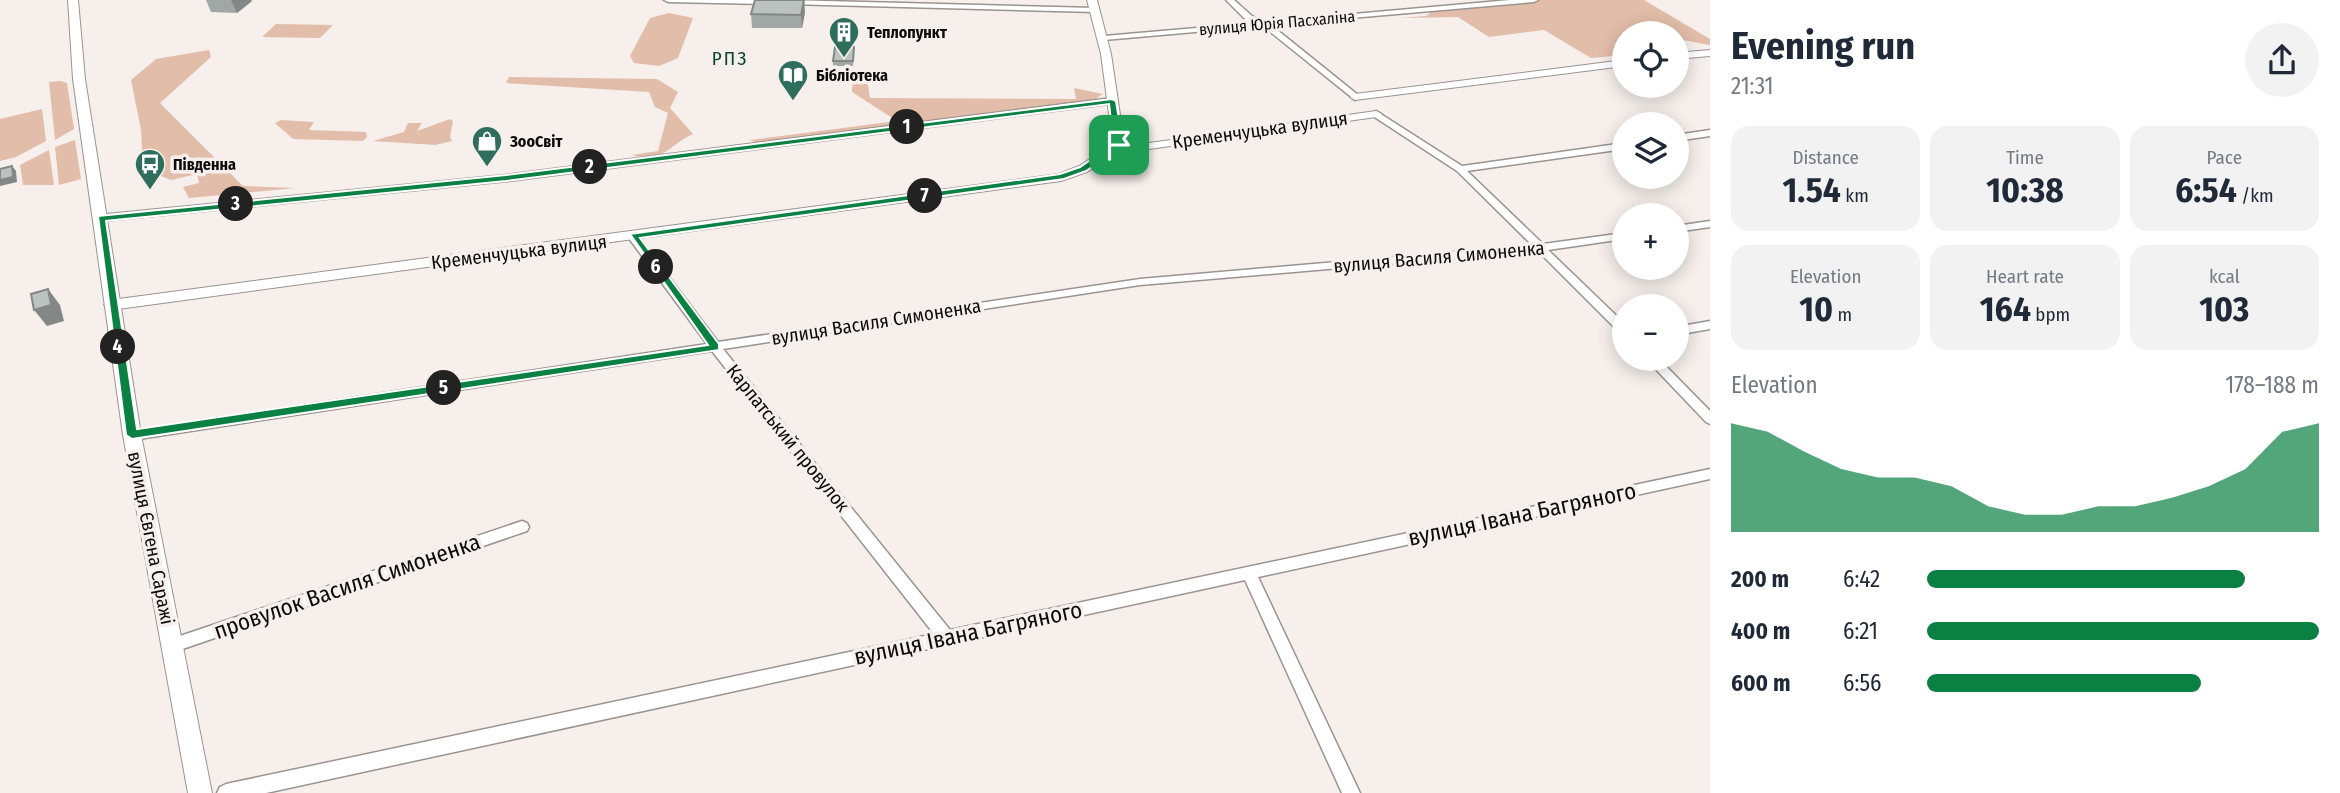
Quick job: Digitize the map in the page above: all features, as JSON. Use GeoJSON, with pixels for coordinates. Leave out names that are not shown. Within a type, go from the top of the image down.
{"type":"FeatureCollection","features":[{"type":"Feature","properties":{"kind":"main road","name":"вулиця Євгена Саражі"},"geometry":{"type":"LineString","coordinates":[[73,0],[79,79],[100,209],[111,305],[132,435],[200,793]]}},
{"type":"Feature","properties":{"kind":"street"},"geometry":{"type":"LineString","coordinates":[[668,0],[1093,5],[1104,38],[1119,145]]}},
{"type":"Feature","properties":{"kind":"street"},"geometry":{"type":"LineString","coordinates":[[1230,0],[1249,18],[1265,24],[1376,114],[1460,169],[1612,319]]}},
{"type":"Feature","properties":{"kind":"street","name":"вулиця Юрія Пасхаліна"},"geometry":{"type":"LineString","coordinates":[[1104,38],[1534,0]]}},
{"type":"Feature","properties":{"kind":"street"},"geometry":{"type":"LineString","coordinates":[[1689,55],[1710,53]]}},
{"type":"Feature","properties":{"kind":"street","name":"Кременчуцька вулиця"},"geometry":{"type":"LineString","coordinates":[[1355,97],[1612,65]]}},
{"type":"Feature","properties":{"kind":"street"},"geometry":{"type":"LineString","coordinates":[[100,209],[506,178],[1112,101]]}},
{"type":"Feature","properties":{"kind":"street","name":"Кременчуцька вулиця"},"geometry":{"type":"LineString","coordinates":[[111,305],[1061,177],[1083,169],[1119,145],[1142,147],[1376,114]]}},
{"type":"Feature","properties":{"kind":"street"},"geometry":{"type":"LineString","coordinates":[[1689,136],[1710,133]]}},
{"type":"Feature","properties":{"kind":"street"},"geometry":{"type":"LineString","coordinates":[[1460,169],[1612,148]]}},
{"type":"Feature","properties":{"kind":"street"},"geometry":{"type":"LineString","coordinates":[[1689,227],[1710,224]]}},
{"type":"Feature","properties":{"kind":"street","name":"Карпатський провулок"},"geometry":{"type":"LineString","coordinates":[[633,236],[715,347],[946,636]]}},
{"type":"Feature","properties":{"kind":"street","name":"вулиця Василя Симоненка"},"geometry":{"type":"LineString","coordinates":[[132,435],[1140,282],[1538,248],[1612,238]]}},
{"type":"Feature","properties":{"kind":"street"},"geometry":{"type":"LineString","coordinates":[[1689,329],[1710,325]]}},
{"type":"Feature","properties":{"kind":"street"},"geometry":{"type":"LineString","coordinates":[[1664,371],[1710,419]]}},
{"type":"Feature","properties":{"kind":"street","name":"вулиця Івана Багряного"},"geometry":{"type":"LineString","coordinates":[[226,793],[946,636],[1249,574],[1710,474]]}},
{"type":"Feature","properties":{"kind":"street","name":"провулок Василя Симоненка"},"geometry":{"type":"LineString","coordinates":[[172,646],[522,527]]}},
{"type":"Feature","properties":{"kind":"street"},"geometry":{"type":"LineString","coordinates":[[1249,574],[1351,793]]}},
{"type":"Feature","properties":{"kind":"shaded area"},"geometry":{"type":"Polygon","coordinates":[[[1534,0],[1644,0],[1680,21],[1612,21],[1612,56],[1591,58],[1544,30],[1489,37],[1458,17],[1400,18],[1426,16],[1433,11],[1534,0]]]}},
{"type":"Feature","properties":{"kind":"shaded area"},"geometry":{"type":"Polygon","coordinates":[[[669,13],[693,18],[678,58],[659,66],[634,63],[630,56],[650,18],[669,13]]]}},
{"type":"Feature","properties":{"kind":"shaded area"},"geometry":{"type":"Polygon","coordinates":[[[276,24],[333,25],[320,38],[262,37],[276,24]]]}},
{"type":"Feature","properties":{"kind":"shaded area"},"geometry":{"type":"Polygon","coordinates":[[[1689,27],[1710,39],[1710,45],[1689,41],[1689,27]]]}},
{"type":"Feature","properties":{"kind":"shaded area"},"geometry":{"type":"Polygon","coordinates":[[[209,50],[211,57],[160,103],[243,186],[296,188],[189,198],[183,187],[199,183],[197,174],[171,180],[143,169],[141,130],[131,80],[156,59],[209,50]]]}},
{"type":"Feature","properties":{"kind":"shaded area"},"geometry":{"type":"Polygon","coordinates":[[[853,73],[866,73],[870,98],[1076,99],[1074,88],[1103,94],[1092,101],[759,144],[750,140],[897,121],[852,92],[853,73]]]}},
{"type":"Feature","properties":{"kind":"shaded area"},"geometry":{"type":"Polygon","coordinates":[[[509,77],[657,79],[678,92],[670,108],[693,134],[659,155],[632,155],[658,151],[668,113],[655,107],[649,92],[506,83],[509,77]]]}},
{"type":"Feature","properties":{"kind":"shaded area"},"geometry":{"type":"Polygon","coordinates":[[[49,82],[67,83],[74,129],[55,140],[49,82]]]}},
{"type":"Feature","properties":{"kind":"shaded area"},"geometry":{"type":"Polygon","coordinates":[[[42,109],[46,141],[16,157],[0,161],[0,119],[42,109]]]}},
{"type":"Feature","properties":{"kind":"shaded area"},"geometry":{"type":"Polygon","coordinates":[[[450,119],[453,121],[450,137],[452,141],[435,145],[373,141],[404,132],[408,123],[422,123],[417,131],[450,119]]]}},
{"type":"Feature","properties":{"kind":"shaded area"},"geometry":{"type":"Polygon","coordinates":[[[281,120],[314,122],[309,130],[366,132],[367,137],[363,141],[293,139],[275,123],[281,120]]]}},
{"type":"Feature","properties":{"kind":"shaded area"},"geometry":{"type":"Polygon","coordinates":[[[75,140],[81,179],[59,185],[55,147],[75,140]]]}},
{"type":"Feature","properties":{"kind":"shaded area"},"geometry":{"type":"Polygon","coordinates":[[[49,150],[54,185],[23,185],[20,165],[49,150]]]}},
{"type":"Feature","properties":{"kind":"building"},"geometry":{"type":"Polygon","coordinates":[[[755,0],[804,0],[801,15],[751,14],[755,0]]]}},
{"type":"Feature","properties":{"kind":"building","name":"Теплопункт"},"geometry":{"type":"Polygon","coordinates":[[[835,47],[854,47],[853,61],[833,61],[835,47]]]}},
{"type":"Feature","properties":{"kind":"building"},"geometry":{"type":"Polygon","coordinates":[[[12,166],[13,177],[0,180],[0,169],[12,166]]]}},
{"type":"Feature","properties":{"kind":"building"},"geometry":{"type":"Polygon","coordinates":[[[48,289],[51,305],[34,310],[31,294],[48,289]]]}},
{"type":"Feature","properties":{"kind":"place","name":"Теплопункт"},"geometry":{"type":"Point","coordinates":[844,59]}},
{"type":"Feature","properties":{"kind":"place","name":"Бібліотека"},"geometry":{"type":"Point","coordinates":[793,102]}},
{"type":"Feature","properties":{"kind":"place","name":"ЗооСвiт"},"geometry":{"type":"Point","coordinates":[487,168]}},
{"type":"Feature","properties":{"kind":"place","name":"Південна"},"geometry":{"type":"Point","coordinates":[150,191]}},
{"type":"Feature","properties":{"kind":"district","name":"РПЗ"},"geometry":{"type":"Point","coordinates":[730,58]}},
{"type":"Feature","properties":{"kind":"route"},"geometry":{"type":"LineString","coordinates":[[1112,101],[1119,145],[1083,169],[1061,177],[633,236],[715,347],[132,435],[111,305],[101,218],[506,178],[1112,101]]}}]}
